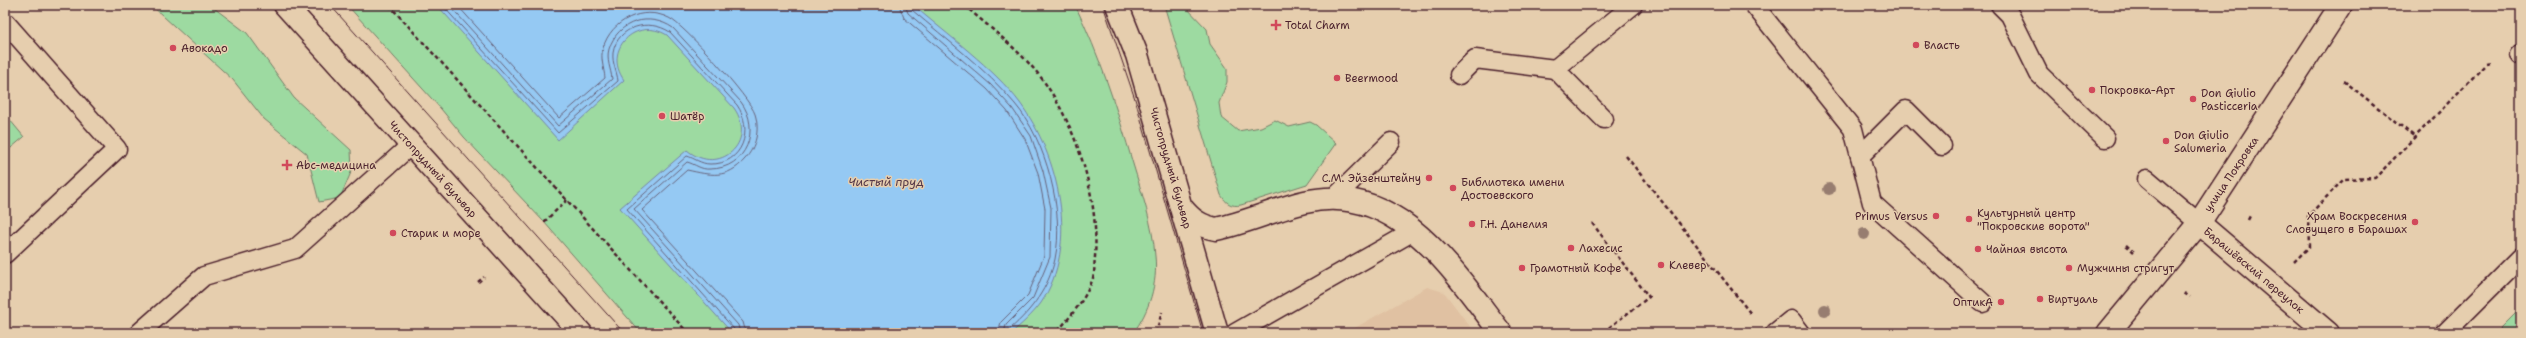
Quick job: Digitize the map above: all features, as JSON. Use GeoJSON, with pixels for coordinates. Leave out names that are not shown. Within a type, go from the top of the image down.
{"type":"FeatureCollection","features":[{"type":"Feature","properties":{"kind":"main road","name":"Чистопрудный бульвар"},"geometry":{"type":"LineString","coordinates":[[285,5],[581,333]]}},
{"type":"Feature","properties":{"kind":"main road","name":"Чистопрудный бульвар"},"geometry":{"type":"LineString","coordinates":[[1117,5],[1138,55],[1217,333]]}},
{"type":"Feature","properties":{"kind":"main road","name":"улица Покровка"},"geometry":{"type":"LineString","coordinates":[[2108,333],[2198,223],[2339,6]]}},
{"type":"Feature","properties":{"kind":"main road"},"geometry":{"type":"LineString","coordinates":[[1182,208],[1191,219],[1204,227],[1216,229],[1306,202],[1334,198],[1355,199],[1382,211],[1414,231],[1448,264],[1501,333]]}},
{"type":"Feature","properties":{"kind":"main road","name":"Барашёвский переулок"},"geometry":{"type":"LineString","coordinates":[[2198,223],[2328,333]]}},
{"type":"Feature","properties":{"kind":"lane"},"geometry":{"type":"LineString","coordinates":[[1555,70],[1634,5]]}},
{"type":"Feature","properties":{"kind":"lane"},"geometry":{"type":"LineString","coordinates":[[1754,5],[1853,129],[1872,203],[1983,303]]}},
{"type":"Feature","properties":{"kind":"lane"},"geometry":{"type":"LineString","coordinates":[[2000,5],[2010,14],[2039,74],[2105,138]]}},
{"type":"Feature","properties":{"kind":"lane"},"geometry":{"type":"LineString","coordinates":[[5,22],[117,149],[5,254]]}},
{"type":"Feature","properties":{"kind":"lane"},"geometry":{"type":"LineString","coordinates":[[1459,75],[1475,59],[1555,70],[1604,119]]}},
{"type":"Feature","properties":{"kind":"lane"},"geometry":{"type":"LineString","coordinates":[[1860,156],[1906,110],[1942,146]]}},
{"type":"Feature","properties":{"kind":"lane"},"geometry":{"type":"LineString","coordinates":[[1334,198],[1391,142]]}},
{"type":"Feature","properties":{"kind":"lane"},"geometry":{"type":"LineString","coordinates":[[139,333],[204,276],[295,248],[411,145]]}},
{"type":"Feature","properties":{"kind":"lane"},"geometry":{"type":"LineString","coordinates":[[2147,179],[2198,223]]}},
{"type":"Feature","properties":{"kind":"lane"},"geometry":{"type":"LineString","coordinates":[[1235,333],[1414,231]]}},
{"type":"Feature","properties":{"kind":"lane"},"geometry":{"type":"LineString","coordinates":[[2445,333],[2521,257]]}},
{"type":"Feature","properties":{"kind":"lane"},"geometry":{"type":"LineString","coordinates":[[1774,333],[1791,320],[1801,333]]}},
{"type":"Feature","properties":{"kind":"path"},"geometry":{"type":"LineString","coordinates":[[389,5],[688,333]]}},
{"type":"Feature","properties":{"kind":"path"},"geometry":{"type":"LineString","coordinates":[[964,5],[1020,55],[1044,82],[1064,117],[1080,159],[1096,234],[1094,278],[1081,302],[1056,333]]}},
{"type":"Feature","properties":{"kind":"path"},"geometry":{"type":"LineString","coordinates":[[2292,264],[2309,246],[2308,216],[2344,179],[2375,178],[2486,64],[2520,56]]}},
{"type":"Feature","properties":{"kind":"path"},"geometry":{"type":"LineString","coordinates":[[2344,81],[2415,137]]}},
{"type":"Feature","properties":{"kind":"path"},"geometry":{"type":"LineString","coordinates":[[1626,156],[1752,315]]}},
{"type":"Feature","properties":{"kind":"path"},"geometry":{"type":"LineString","coordinates":[[544,222],[567,200]]}},
{"type":"Feature","properties":{"kind":"path"},"geometry":{"type":"LineString","coordinates":[[2248,220],[2251,214]]}},
{"type":"Feature","properties":{"kind":"path"},"geometry":{"type":"LineString","coordinates":[[1592,223],[1649,297],[1602,333]]}},
{"type":"Feature","properties":{"kind":"path"},"geometry":{"type":"LineString","coordinates":[[2126,245],[2135,252]]}},
{"type":"Feature","properties":{"kind":"path"},"geometry":{"type":"LineString","coordinates":[[478,282],[484,277]]}},
{"type":"Feature","properties":{"kind":"path"},"geometry":{"type":"LineString","coordinates":[[2182,291],[2190,297]]}},
{"type":"Feature","properties":{"kind":"path"},"geometry":{"type":"LineString","coordinates":[[1156,333],[1162,312]]}},
{"type":"Feature","properties":{"kind":"shaded area"},"geometry":{"type":"Polygon","coordinates":[[[1427,287],[1444,292],[1475,333],[1346,333],[1427,287]]]}},
{"type":"Feature","properties":{"kind":"green space"},"geometry":{"type":"Polygon","coordinates":[[[151,5],[210,5],[247,33],[294,98],[351,150],[352,170],[340,198],[319,202],[307,154],[264,119],[233,80],[151,5]]]}},
{"type":"Feature","properties":{"kind":"green space","name":"Чистый пруд"},"geometry":{"type":"Polygon","coordinates":[[[347,5],[1075,5],[1092,44],[1114,103],[1150,221],[1156,266],[1154,287],[1148,307],[1133,333],[641,333],[544,222],[464,137],[441,109],[347,5]]]}},
{"type":"Feature","properties":{"kind":"green space"},"geometry":{"type":"Polygon","coordinates":[[[1164,5],[1184,5],[1207,29],[1210,44],[1227,68],[1227,82],[1219,103],[1221,117],[1238,131],[1261,127],[1275,120],[1289,127],[1310,122],[1316,125],[1336,143],[1307,184],[1241,205],[1232,205],[1223,198],[1164,5]]]}},
{"type":"Feature","properties":{"kind":"green space"},"geometry":{"type":"Polygon","coordinates":[[[5,114],[24,137],[5,153],[5,114]]]}},
{"type":"Feature","properties":{"kind":"green space"},"geometry":{"type":"Polygon","coordinates":[[[2521,307],[2521,333],[2495,333],[2521,307]]]}},
{"type":"Feature","properties":{"kind":"water","name":"Чистый пруд"},"geometry":{"type":"Polygon","coordinates":[[[437,5],[913,5],[997,77],[1020,103],[1034,124],[1045,148],[1054,174],[1060,201],[1062,228],[1060,255],[1053,280],[1038,307],[1011,333],[732,333],[620,208],[687,150],[699,157],[711,160],[722,158],[732,152],[738,143],[741,133],[740,121],[734,108],[667,35],[655,30],[644,30],[634,33],[626,39],[620,48],[617,58],[618,69],[624,80],[558,140],[437,5]]]}},
{"type":"Feature","properties":{"kind":"tram line"},"geometry":{"type":"LineString","coordinates":[[330,5],[624,333]]}},
{"type":"Feature","properties":{"kind":"tram line"},"geometry":{"type":"LineString","coordinates":[[1103,5],[1135,99],[1203,333]]}},
{"type":"Feature","properties":{"kind":"place","name":"Total Charm"},"geometry":{"type":"Point","coordinates":[1276,25]}},
{"type":"Feature","properties":{"kind":"place","name":"Власть"},"geometry":{"type":"Point","coordinates":[1916,45]}},
{"type":"Feature","properties":{"kind":"place","name":"Авокадо"},"geometry":{"type":"Point","coordinates":[173,48]}},
{"type":"Feature","properties":{"kind":"place","name":"Beermood"},"geometry":{"type":"Point","coordinates":[1337,78]}},
{"type":"Feature","properties":{"kind":"place","name":"Покровка-Арт"},"geometry":{"type":"Point","coordinates":[2092,90]}},
{"type":"Feature","properties":{"kind":"place","name":"Don Giulio Pasticceria"},"geometry":{"type":"Point","coordinates":[2193,99]}},
{"type":"Feature","properties":{"kind":"place","name":"Шатёр"},"geometry":{"type":"Point","coordinates":[662,116]}},
{"type":"Feature","properties":{"kind":"place","name":"Don Giulio Salumeria"},"geometry":{"type":"Point","coordinates":[2166,141]}},
{"type":"Feature","properties":{"kind":"place","name":"Abc-медицина"},"geometry":{"type":"Point","coordinates":[287,165]}},
{"type":"Feature","properties":{"kind":"place","name":"С.М. Эйзенштейну"},"geometry":{"type":"Point","coordinates":[1429,178]}},
{"type":"Feature","properties":{"kind":"place","name":"Библиотека имени Достоевского"},"geometry":{"type":"Point","coordinates":[1453,188]}},
{"type":"Feature","properties":{"kind":"place","name":"Primus Versus"},"geometry":{"type":"Point","coordinates":[1936,216]}},
{"type":"Feature","properties":{"kind":"place","name":"Культурный центр \"Покровские ворота\""},"geometry":{"type":"Point","coordinates":[1969,219]}},
{"type":"Feature","properties":{"kind":"place","name":"Храм Воскресения Словущего в Барашах"},"geometry":{"type":"Point","coordinates":[2415,222]}},
{"type":"Feature","properties":{"kind":"place","name":"Г.Н. Данелия"},"geometry":{"type":"Point","coordinates":[1472,224]}},
{"type":"Feature","properties":{"kind":"place","name":"Старик и море"},"geometry":{"type":"Point","coordinates":[393,233]}},
{"type":"Feature","properties":{"kind":"place","name":"Лахесис"},"geometry":{"type":"Point","coordinates":[1571,248]}},
{"type":"Feature","properties":{"kind":"place","name":"Чайная высота"},"geometry":{"type":"Point","coordinates":[1978,249]}},
{"type":"Feature","properties":{"kind":"place","name":"Клевер"},"geometry":{"type":"Point","coordinates":[1661,265]}},
{"type":"Feature","properties":{"kind":"place","name":"Грамотный Кофе"},"geometry":{"type":"Point","coordinates":[1522,268]}},
{"type":"Feature","properties":{"kind":"place","name":"Мужчины стригут"},"geometry":{"type":"Point","coordinates":[2069,268]}},
{"type":"Feature","properties":{"kind":"place","name":"Виртуаль"},"geometry":{"type":"Point","coordinates":[2040,299]}},
{"type":"Feature","properties":{"kind":"place","name":"ОптикА"},"geometry":{"type":"Point","coordinates":[2001,302]}}]}
